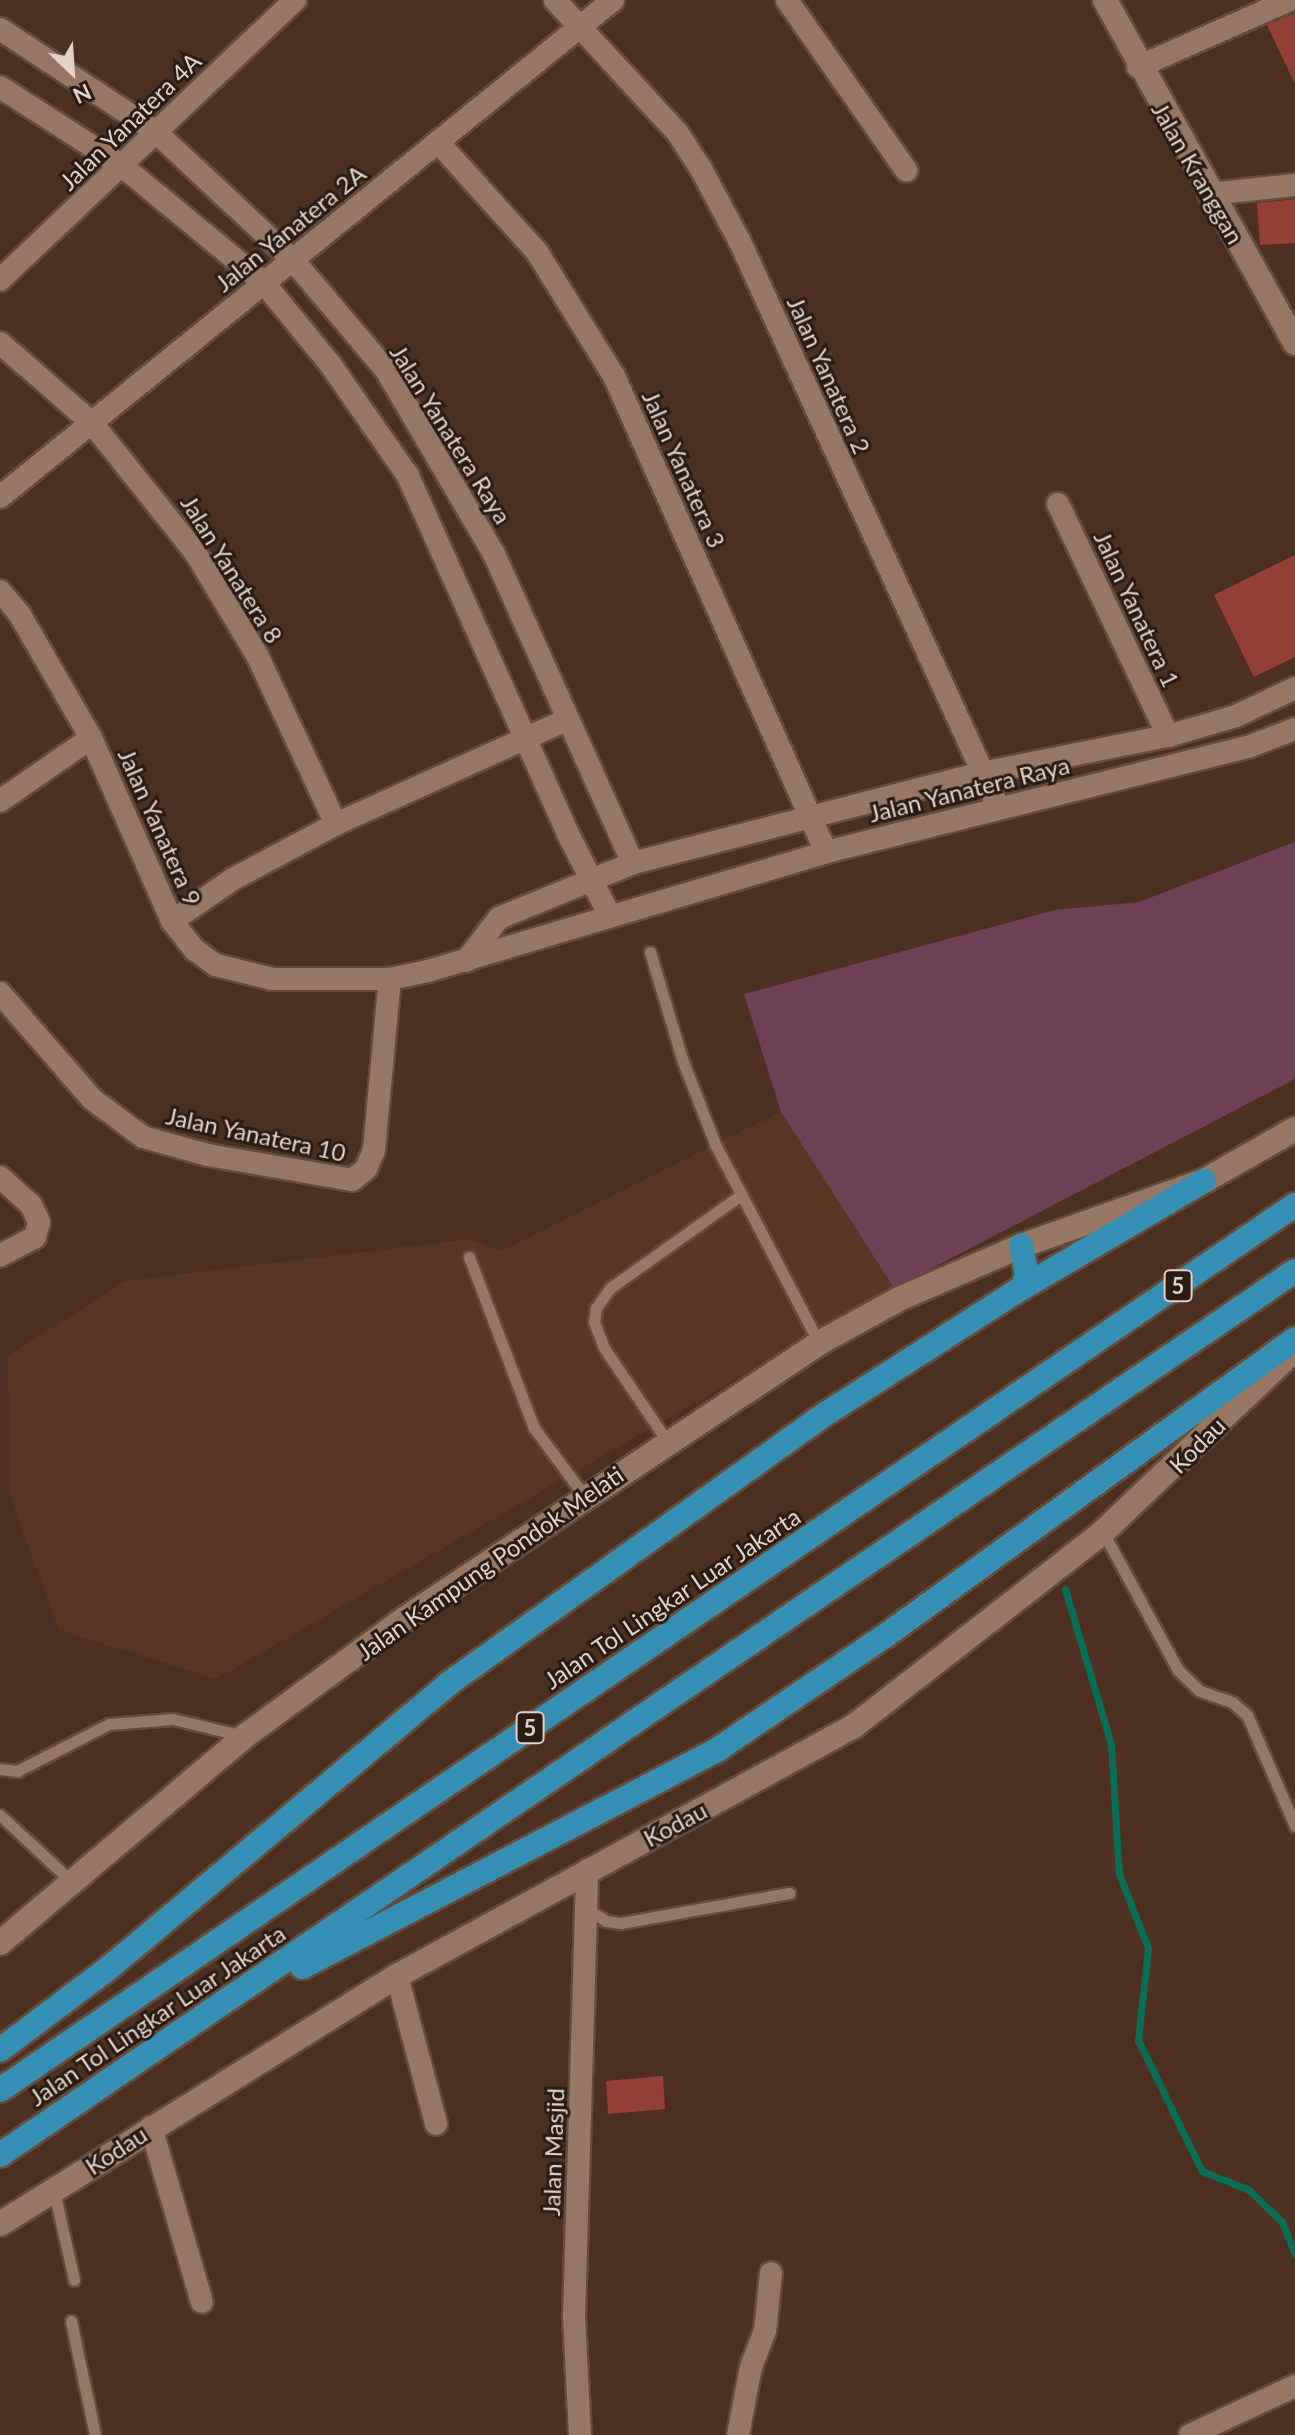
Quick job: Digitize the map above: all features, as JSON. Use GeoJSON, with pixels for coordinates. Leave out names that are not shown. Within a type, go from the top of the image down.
{"type":"FeatureCollection","features":[{"type":"Feature","properties":{"kind":"highway"},"geometry":{"type":"LineString","coordinates":[[0,2050],[110,1967],[448,1684],[827,1413],[1022,1288],[1204,1181]]}},
{"type":"Feature","properties":{"kind":"highway","name":"Jalan Tol Lingkar Luar Jakarta"},"geometry":{"type":"LineString","coordinates":[[0,2090],[1295,1205]]}},
{"type":"Feature","properties":{"kind":"highway"},"geometry":{"type":"LineString","coordinates":[[1021,1246],[1027,1276],[1022,1288]]}},
{"type":"Feature","properties":{"kind":"highway","name":"Jalan Tol Lingkar Luar Jakarta"},"geometry":{"type":"LineString","coordinates":[[0,2155],[1295,1271]]}},
{"type":"Feature","properties":{"kind":"highway"},"geometry":{"type":"LineString","coordinates":[[204,2018],[717,1750],[898,1626],[1295,1339]]}},
{"type":"Feature","properties":{"kind":"main road","name":"Jalan Kranggan"},"geometry":{"type":"LineString","coordinates":[[1105,0],[1138,67],[1295,343]]}},
{"type":"Feature","properties":{"kind":"main road","name":"Jalan Kampung Pondok Melati"},"geometry":{"type":"LineString","coordinates":[[0,1943],[70,1880],[245,1736],[407,1617],[667,1441],[819,1343],[899,1299],[1021,1246],[1204,1181],[1295,1129]]}},
{"type":"Feature","properties":{"kind":"main road","name":"Kodau"},"geometry":{"type":"LineString","coordinates":[[0,2224],[397,1976],[854,1726],[1103,1532],[1295,1349]]}},
{"type":"Feature","properties":{"kind":"street","name":"Jalan Yanatera 2"},"geometry":{"type":"LineString","coordinates":[[555,0],[582,25],[677,132],[740,242],[999,808]]}},
{"type":"Feature","properties":{"kind":"street","name":"Jalan Yanatera 2A"},"geometry":{"type":"LineString","coordinates":[[0,497],[613,0]]}},
{"type":"Feature","properties":{"kind":"street"},"geometry":{"type":"LineString","coordinates":[[787,0],[906,170]]}},
{"type":"Feature","properties":{"kind":"street"},"geometry":{"type":"LineString","coordinates":[[1138,67],[1290,0]]}},
{"type":"Feature","properties":{"kind":"street","name":"Jalan Yanatera 4A"},"geometry":{"type":"LineString","coordinates":[[0,280],[156,132],[285,3]]}},
{"type":"Feature","properties":{"kind":"street","name":"Jalan Yanatera Raya"},"geometry":{"type":"LineString","coordinates":[[0,29],[156,132],[293,260],[386,370],[442,459],[494,554],[566,720],[633,863]]}},
{"type":"Feature","properties":{"kind":"street"},"geometry":{"type":"LineString","coordinates":[[0,87],[121,165],[264,283],[330,364],[408,476],[525,739],[610,916]]}},
{"type":"Feature","properties":{"kind":"street","name":"Jalan Yanatera 3"},"geometry":{"type":"LineString","coordinates":[[438,142],[537,252],[614,376],[826,852]]}},
{"type":"Feature","properties":{"kind":"street"},"geometry":{"type":"LineString","coordinates":[[1209,194],[1295,185]]}},
{"type":"Feature","properties":{"kind":"street","name":"Jalan Yanatera 8"},"geometry":{"type":"LineString","coordinates":[[0,343],[92,423],[165,509],[220,590],[258,657],[336,824]]}},
{"type":"Feature","properties":{"kind":"street","name":"Jalan Yanatera 1"},"geometry":{"type":"LineString","coordinates":[[1058,504],[1168,736]]}},
{"type":"Feature","properties":{"kind":"street","name":"Jalan Yanatera 9"},"geometry":{"type":"LineString","coordinates":[[0,591],[20,615],[91,738],[172,921],[195,950],[241,974],[390,979]]}},
{"type":"Feature","properties":{"kind":"street","name":"Jalan Yanatera Raya"},"geometry":{"type":"LineString","coordinates":[[466,961],[499,918],[633,863],[982,773],[1168,736],[1236,716],[1295,688]]}},
{"type":"Feature","properties":{"kind":"street"},"geometry":{"type":"LineString","coordinates":[[172,921],[233,879],[336,824],[566,720]]}},
{"type":"Feature","properties":{"kind":"street","name":"Jalan Yanatera Raya"},"geometry":{"type":"LineString","coordinates":[[390,979],[466,961],[826,852],[1248,747],[1295,729]]}},
{"type":"Feature","properties":{"kind":"street"},"geometry":{"type":"LineString","coordinates":[[0,801],[91,738]]}},
{"type":"Feature","properties":{"kind":"street","name":"Jalan Yanatera 10"},"geometry":{"type":"LineString","coordinates":[[0,993],[92,1099],[143,1137],[208,1155],[352,1180],[366,1169],[374,1150],[390,979]]}},
{"type":"Feature","properties":{"kind":"street"},"geometry":{"type":"LineString","coordinates":[[0,1177],[31,1205],[39,1222],[35,1237],[0,1256]]}},
{"type":"Feature","properties":{"kind":"street","name":"Jalan Masjid"},"geometry":{"type":"LineString","coordinates":[[580,2435],[574,2316],[587,1870]]}},
{"type":"Feature","properties":{"kind":"street"},"geometry":{"type":"LineString","coordinates":[[397,1976],[436,2124]]}},
{"type":"Feature","properties":{"kind":"street"},"geometry":{"type":"LineString","coordinates":[[151,2127],[202,2302]]}},
{"type":"Feature","properties":{"kind":"street"},"geometry":{"type":"LineString","coordinates":[[738,2435],[751,2367],[765,2331],[771,2273]]}},
{"type":"Feature","properties":{"kind":"street"},"geometry":{"type":"LineString","coordinates":[[1190,2435],[1295,2386]]}},
{"type":"Feature","properties":{"kind":"lane"},"geometry":{"type":"LineString","coordinates":[[650,952],[682,1059],[741,1195],[819,1343]]}},
{"type":"Feature","properties":{"kind":"lane"},"geometry":{"type":"LineString","coordinates":[[667,1441],[604,1348],[594,1322],[596,1308],[610,1288],[741,1195]]}},
{"type":"Feature","properties":{"kind":"lane"},"geometry":{"type":"LineString","coordinates":[[469,1257],[534,1428],[585,1497]]}},
{"type":"Feature","properties":{"kind":"lane"},"geometry":{"type":"LineString","coordinates":[[1103,1532],[1178,1670],[1200,1691],[1232,1702],[1247,1715],[1295,1826]]}},
{"type":"Feature","properties":{"kind":"lane"},"geometry":{"type":"LineString","coordinates":[[0,1769],[17,1771],[109,1724],[173,1719],[245,1736]]}},
{"type":"Feature","properties":{"kind":"lane"},"geometry":{"type":"LineString","coordinates":[[0,1815],[70,1880]]}},
{"type":"Feature","properties":{"kind":"lane"},"geometry":{"type":"LineString","coordinates":[[586,1908],[606,1921],[621,1923],[789,1893]]}},
{"type":"Feature","properties":{"kind":"lane"},"geometry":{"type":"LineString","coordinates":[[54,2191],[74,2280]]}},
{"type":"Feature","properties":{"kind":"lane"},"geometry":{"type":"LineString","coordinates":[[71,2321],[95,2435]]}},
{"type":"Feature","properties":{"kind":"shaded area"},"geometry":{"type":"Polygon","coordinates":[[[1295,842],[1295,1079],[894,1288],[781,1112],[744,994],[1055,910],[1139,902],[1295,842]]]}},
{"type":"Feature","properties":{"kind":"shaded area"},"geometry":{"type":"Polygon","coordinates":[[[781,1112],[894,1288],[216,1679],[59,1630],[10,1497],[8,1356],[125,1281],[470,1239],[501,1251],[781,1112]]]}},
{"type":"Feature","properties":{"kind":"building"},"geometry":{"type":"Polygon","coordinates":[[[1295,13],[1295,84],[1267,25],[1295,13]]]}},
{"type":"Feature","properties":{"kind":"building"},"geometry":{"type":"Polygon","coordinates":[[[1295,199],[1295,243],[1260,245],[1257,203],[1295,199]]]}},
{"type":"Feature","properties":{"kind":"building"},"geometry":{"type":"Polygon","coordinates":[[[1295,555],[1295,657],[1254,677],[1214,595],[1295,555]]]}},
{"type":"Feature","properties":{"kind":"building"},"geometry":{"type":"Polygon","coordinates":[[[663,2076],[665,2109],[608,2114],[606,2081],[663,2076]]]}},
{"type":"Feature","properties":{"kind":"waterway"},"geometry":{"type":"LineString","coordinates":[[1065,1589],[1111,1744],[1119,1874],[1148,1948],[1138,2040],[1202,2171],[1249,2190],[1282,2222],[1295,2255]]}}]}
